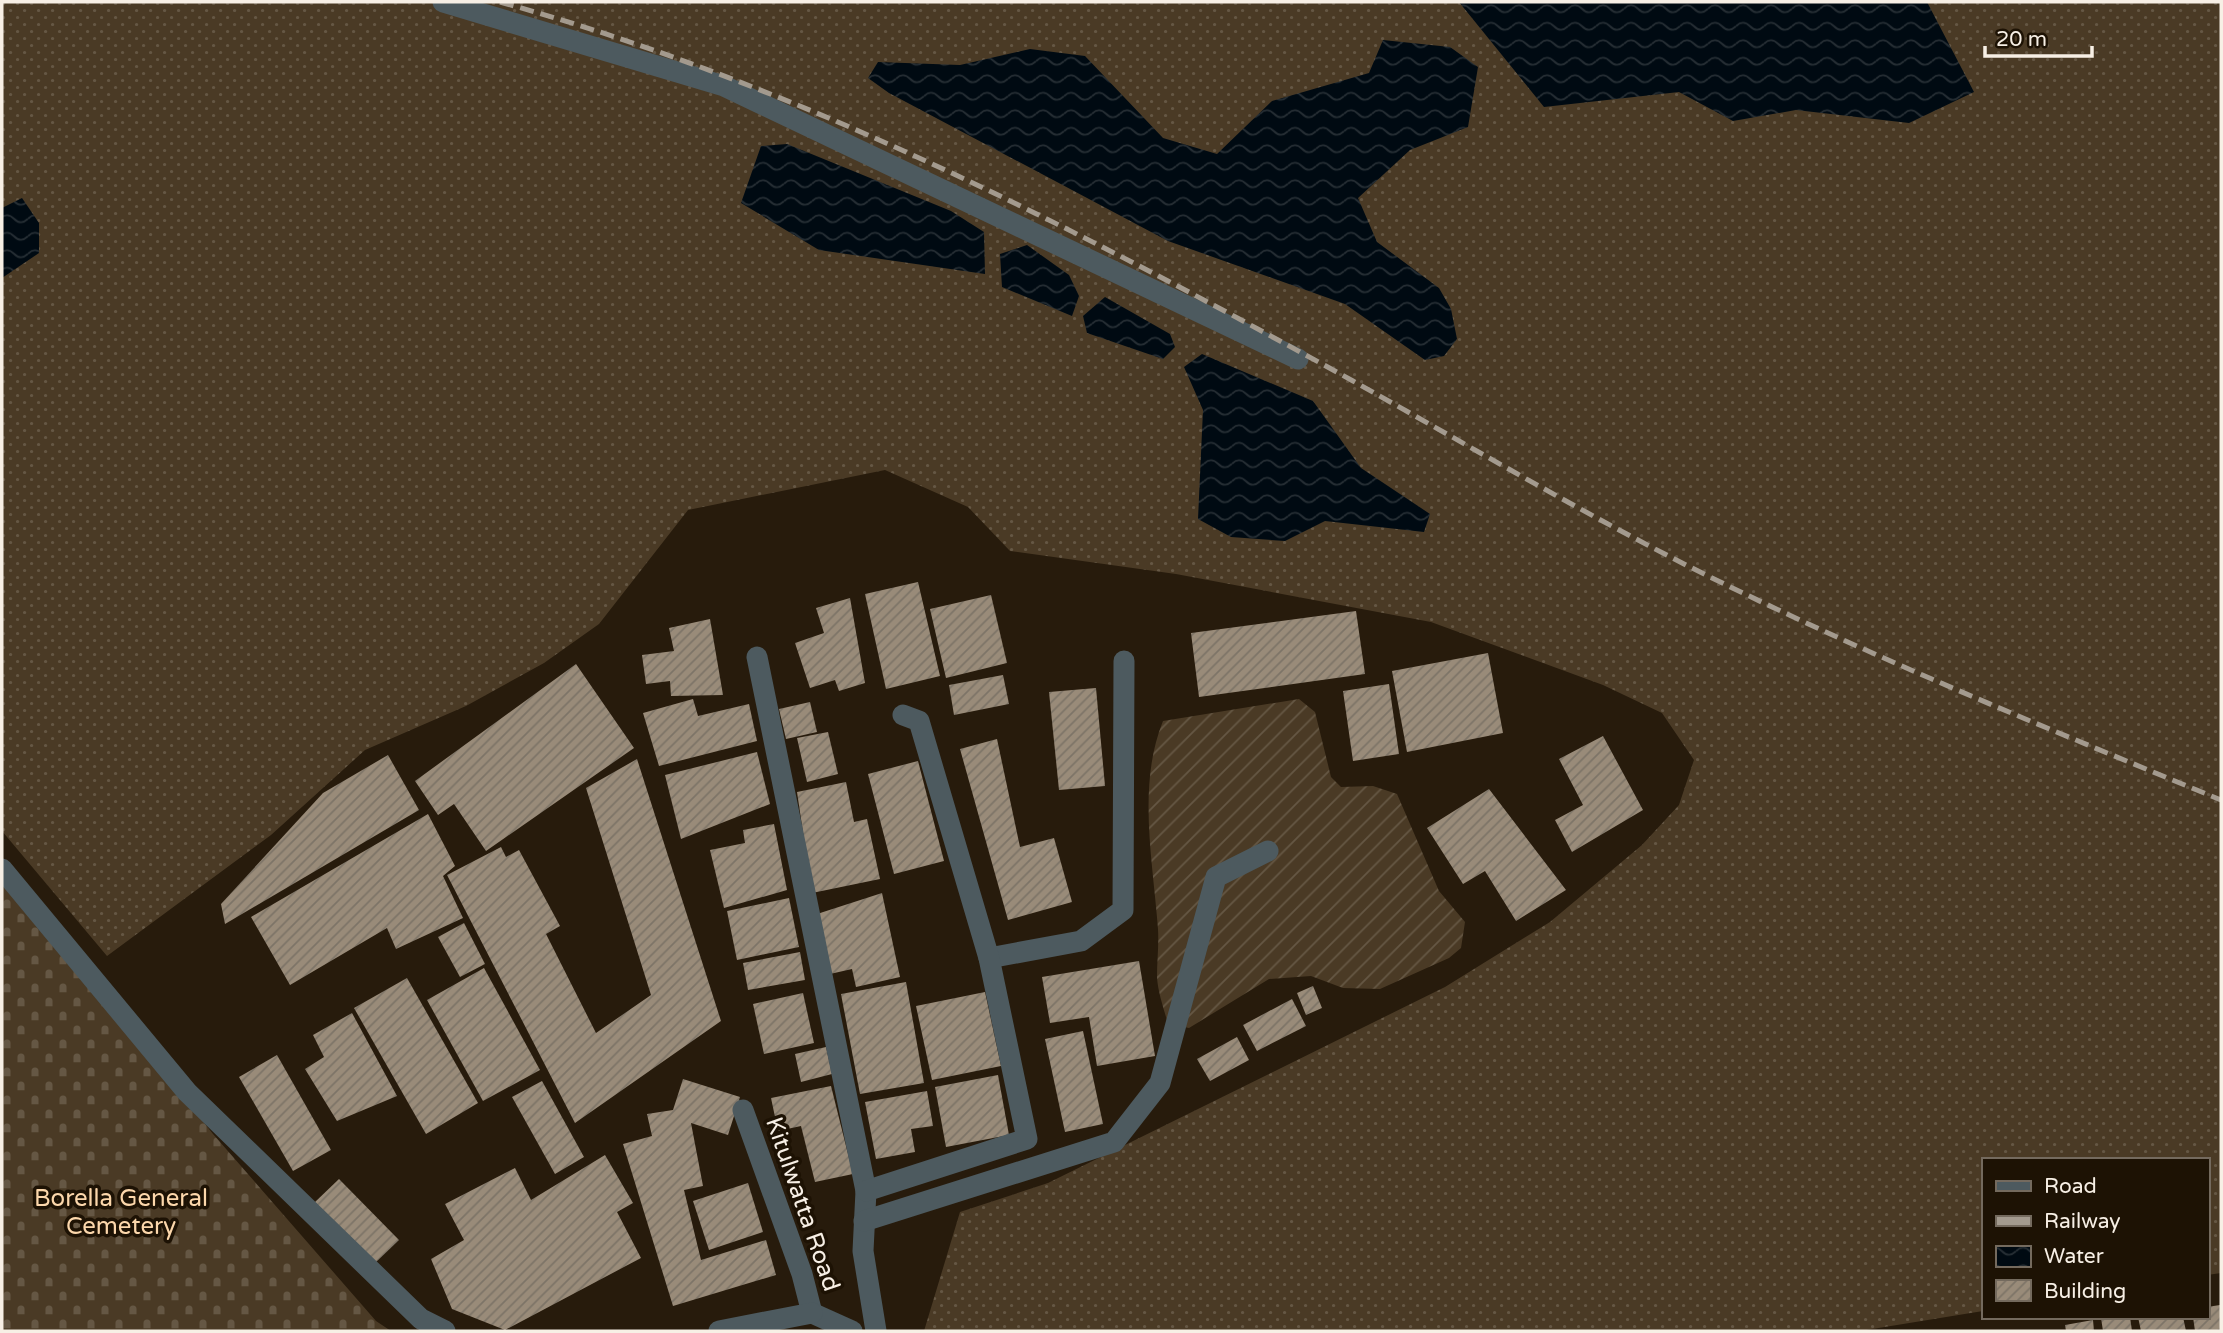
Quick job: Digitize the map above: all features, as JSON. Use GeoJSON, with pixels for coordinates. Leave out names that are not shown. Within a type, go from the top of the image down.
{"type":"FeatureCollection","features":[{"type":"Feature","properties":{"kind":"street"},"geometry":{"type":"LineString","coordinates":[[443,2],[724,86],[1298,359]]}},
{"type":"Feature","properties":{"kind":"street"},"geometry":{"type":"LineString","coordinates":[[757,657],[866,1191],[863,1251],[876,1331]]}},
{"type":"Feature","properties":{"kind":"street"},"geometry":{"type":"LineString","coordinates":[[989,958],[1081,941],[1123,910],[1124,661]]}},
{"type":"Feature","properties":{"kind":"street"},"geometry":{"type":"LineString","coordinates":[[866,1191],[1027,1139],[989,958],[919,721],[903,715]]}},
{"type":"Feature","properties":{"kind":"street"},"geometry":{"type":"LineString","coordinates":[[864,1222],[1114,1142],[1160,1083],[1216,877],[1268,851]]}},
{"type":"Feature","properties":{"kind":"street"},"geometry":{"type":"LineString","coordinates":[[2,869],[187,1092],[421,1319],[445,1331]]}},
{"type":"Feature","properties":{"kind":"street","name":"Kitulwatta Road"},"geometry":{"type":"LineString","coordinates":[[743,1110],[802,1274],[813,1313],[852,1331]]}},
{"type":"Feature","properties":{"kind":"street"},"geometry":{"type":"LineString","coordinates":[[719,1331],[813,1313]]}},
{"type":"Feature","properties":{"kind":"green space"},"geometry":{"type":"Polygon","coordinates":[[[2,2],[2221,2],[2221,1273],[2209,1275],[2209,1158],[1982,1158],[1982,1311],[1860,1331],[924,1331],[960,1212],[1048,1183],[1445,987],[1550,922],[1642,845],[1679,805],[1694,760],[1662,713],[1603,685],[1431,622],[1176,574],[1010,551],[968,507],[885,470],[688,510],[599,624],[544,663],[466,706],[365,750],[271,835],[107,956],[2,831],[2,2]]]}},
{"type":"Feature","properties":{"kind":"green space"},"geometry":{"type":"Polygon","coordinates":[[[1299,699],[1315,712],[1331,777],[1341,787],[1373,786],[1397,794],[1439,891],[1465,922],[1461,948],[1449,958],[1380,989],[1343,988],[1311,976],[1269,979],[1189,1028],[1168,1024],[1157,977],[1158,929],[1149,824],[1151,771],[1163,721],[1299,699]]]}},
{"type":"Feature","properties":{"kind":"green space","name":"Borella General Cemetery"},"geometry":{"type":"Polygon","coordinates":[[[2,865],[213,1134],[376,1321],[391,1331],[2,1331],[2,865]]]}},
{"type":"Feature","properties":{"kind":"water"},"geometry":{"type":"Polygon","coordinates":[[[1459,2],[1927,2],[1974,92],[1909,123],[1796,110],[1733,121],[1679,92],[1544,107],[1459,2]]]}},
{"type":"Feature","properties":{"kind":"water"},"geometry":{"type":"Polygon","coordinates":[[[1383,40],[1450,47],[1478,67],[1468,127],[1410,150],[1358,198],[1377,242],[1439,288],[1451,309],[1457,339],[1444,356],[1425,360],[1345,304],[1168,241],[889,93],[868,78],[878,62],[960,65],[1030,49],[1085,56],[1163,138],[1217,154],[1272,101],[1369,73],[1383,40]]]}},
{"type":"Feature","properties":{"kind":"water"},"geometry":{"type":"Polygon","coordinates":[[[787,144],[951,211],[984,232],[985,274],[819,250],[741,203],[761,146],[787,144]]]}},
{"type":"Feature","properties":{"kind":"water"},"geometry":{"type":"Polygon","coordinates":[[[22,198],[39,223],[39,253],[2,278],[2,208],[22,198]]]}},
{"type":"Feature","properties":{"kind":"water"},"geometry":{"type":"Polygon","coordinates":[[[1027,245],[1069,275],[1079,296],[1072,316],[1002,287],[1000,254],[1027,245]]]}},
{"type":"Feature","properties":{"kind":"water"},"geometry":{"type":"Polygon","coordinates":[[[1105,297],[1170,334],[1175,347],[1163,359],[1087,333],[1083,316],[1105,297]]]}},
{"type":"Feature","properties":{"kind":"water"},"geometry":{"type":"Polygon","coordinates":[[[1202,354],[1313,401],[1361,468],[1430,514],[1424,532],[1325,521],[1285,541],[1231,537],[1198,519],[1203,410],[1184,367],[1202,354]]]}},
{"type":"Feature","properties":{"kind":"building"},"geometry":{"type":"Polygon","coordinates":[[[918,582],[940,676],[886,689],[865,594],[918,582]]]}},
{"type":"Feature","properties":{"kind":"building"},"geometry":{"type":"Polygon","coordinates":[[[991,595],[1007,663],[946,678],[930,609],[991,595]]]}},
{"type":"Feature","properties":{"kind":"building"},"geometry":{"type":"Polygon","coordinates":[[[850,598],[865,683],[839,691],[835,680],[810,688],[795,643],[824,633],[816,608],[850,598]]]}},
{"type":"Feature","properties":{"kind":"building"},"geometry":{"type":"Polygon","coordinates":[[[1356,611],[1365,674],[1199,697],[1191,633],[1356,611]]]}},
{"type":"Feature","properties":{"kind":"building"},"geometry":{"type":"Polygon","coordinates":[[[710,619],[723,695],[671,696],[670,681],[646,684],[642,655],[674,651],[669,628],[710,619]]]}},
{"type":"Feature","properties":{"kind":"building"},"geometry":{"type":"Polygon","coordinates":[[[1488,653],[1503,733],[1407,752],[1392,671],[1488,653]]]}},
{"type":"Feature","properties":{"kind":"building"},"geometry":{"type":"Polygon","coordinates":[[[576,664],[634,748],[486,851],[454,804],[438,815],[415,781],[576,664]]]}},
{"type":"Feature","properties":{"kind":"building"},"geometry":{"type":"Polygon","coordinates":[[[1003,675],[1009,704],[954,715],[949,685],[1003,675]]]}},
{"type":"Feature","properties":{"kind":"building"},"geometry":{"type":"Polygon","coordinates":[[[1389,684],[1399,754],[1353,761],[1343,691],[1389,684]]]}},
{"type":"Feature","properties":{"kind":"building"},"geometry":{"type":"Polygon","coordinates":[[[1096,688],[1105,786],[1059,790],[1049,692],[1096,688]]]}},
{"type":"Feature","properties":{"kind":"building"},"geometry":{"type":"Polygon","coordinates":[[[693,699],[698,716],[749,704],[757,741],[659,766],[643,713],[693,699]]]}},
{"type":"Feature","properties":{"kind":"building"},"geometry":{"type":"Polygon","coordinates":[[[810,702],[817,732],[786,739],[779,709],[810,702]]]}},
{"type":"Feature","properties":{"kind":"building"},"geometry":{"type":"Polygon","coordinates":[[[828,732],[838,774],[807,782],[797,738],[828,732]]]}},
{"type":"Feature","properties":{"kind":"building"},"geometry":{"type":"Polygon","coordinates":[[[1603,736],[1643,810],[1572,852],[1555,820],[1583,805],[1559,759],[1603,736]]]}},
{"type":"Feature","properties":{"kind":"building"},"geometry":{"type":"Polygon","coordinates":[[[997,739],[1020,847],[1054,838],[1072,902],[1008,920],[960,749],[997,739]]]}},
{"type":"Feature","properties":{"kind":"building"},"geometry":{"type":"Polygon","coordinates":[[[757,752],[770,804],[681,839],[665,775],[757,752]]]}},
{"type":"Feature","properties":{"kind":"building"},"geometry":{"type":"Polygon","coordinates":[[[388,755],[419,810],[225,924],[221,904],[323,793],[388,755]]]}},
{"type":"Feature","properties":{"kind":"building"},"geometry":{"type":"Polygon","coordinates":[[[637,759],[721,1021],[575,1123],[447,875],[501,847],[506,857],[519,850],[560,926],[546,934],[596,1033],[651,995],[586,788],[637,759]]]}},
{"type":"Feature","properties":{"kind":"building"},"geometry":{"type":"Polygon","coordinates":[[[918,761],[944,861],[894,874],[868,774],[918,761]]]}},
{"type":"Feature","properties":{"kind":"building"},"geometry":{"type":"Polygon","coordinates":[[[846,782],[854,822],[867,819],[880,879],[812,893],[797,792],[846,782]]]}},
{"type":"Feature","properties":{"kind":"building"},"geometry":{"type":"Polygon","coordinates":[[[1489,789],[1566,890],[1516,921],[1485,871],[1463,884],[1427,828],[1489,789]]]}},
{"type":"Feature","properties":{"kind":"building"},"geometry":{"type":"Polygon","coordinates":[[[428,814],[455,866],[443,876],[463,918],[396,949],[387,928],[290,985],[251,917],[428,814]]]}},
{"type":"Feature","properties":{"kind":"building"},"geometry":{"type":"Polygon","coordinates":[[[774,824],[787,890],[724,908],[710,850],[745,843],[743,830],[774,824]]]}},
{"type":"Feature","properties":{"kind":"building"},"geometry":{"type":"Polygon","coordinates":[[[882,893],[900,977],[856,987],[852,969],[830,974],[817,914],[882,893]]]}},
{"type":"Feature","properties":{"kind":"building"},"geometry":{"type":"Polygon","coordinates":[[[789,898],[799,947],[737,960],[727,911],[789,898]]]}},
{"type":"Feature","properties":{"kind":"building"},"geometry":{"type":"Polygon","coordinates":[[[464,923],[485,964],[460,977],[438,937],[464,923]]]}},
{"type":"Feature","properties":{"kind":"building"},"geometry":{"type":"Polygon","coordinates":[[[800,952],[805,980],[748,990],[743,963],[800,952]]]}},
{"type":"Feature","properties":{"kind":"building"},"geometry":{"type":"Polygon","coordinates":[[[1139,961],[1155,1056],[1097,1066],[1089,1017],[1050,1023],[1042,977],[1139,961]]]}},
{"type":"Feature","properties":{"kind":"building"},"geometry":{"type":"Polygon","coordinates":[[[484,968],[540,1070],[483,1101],[427,1000],[484,968]]]}},
{"type":"Feature","properties":{"kind":"building"},"geometry":{"type":"Polygon","coordinates":[[[407,978],[478,1103],[426,1134],[354,1008],[407,978]]]}},
{"type":"Feature","properties":{"kind":"building"},"geometry":{"type":"Polygon","coordinates":[[[906,982],[924,1083],[860,1094],[841,994],[906,982]]]}},
{"type":"Feature","properties":{"kind":"building"},"geometry":{"type":"Polygon","coordinates":[[[1313,986],[1322,1008],[1306,1015],[1297,993],[1313,986]]]}},
{"type":"Feature","properties":{"kind":"building"},"geometry":{"type":"Polygon","coordinates":[[[985,992],[1001,1066],[932,1080],[916,1006],[985,992]]]}},
{"type":"Feature","properties":{"kind":"building"},"geometry":{"type":"Polygon","coordinates":[[[803,993],[814,1043],[764,1054],[753,1004],[803,993]]]}},
{"type":"Feature","properties":{"kind":"building"},"geometry":{"type":"Polygon","coordinates":[[[1292,999],[1306,1026],[1257,1051],[1243,1025],[1292,999]]]}},
{"type":"Feature","properties":{"kind":"building"},"geometry":{"type":"Polygon","coordinates":[[[352,1013],[397,1096],[337,1121],[305,1069],[324,1057],[313,1035],[352,1013]]]}},
{"type":"Feature","properties":{"kind":"building"},"geometry":{"type":"Polygon","coordinates":[[[1083,1031],[1103,1124],[1065,1132],[1045,1039],[1083,1031]]]}},
{"type":"Feature","properties":{"kind":"building"},"geometry":{"type":"Polygon","coordinates":[[[1237,1037],[1249,1060],[1210,1081],[1197,1059],[1237,1037]]]}},
{"type":"Feature","properties":{"kind":"building"},"geometry":{"type":"Polygon","coordinates":[[[826,1047],[832,1074],[801,1082],[795,1054],[826,1047]]]}},
{"type":"Feature","properties":{"kind":"building"},"geometry":{"type":"Polygon","coordinates":[[[277,1055],[331,1150],[293,1171],[239,1077],[277,1055]]]}},
{"type":"Feature","properties":{"kind":"building"},"geometry":{"type":"Polygon","coordinates":[[[998,1075],[1009,1135],[946,1147],[935,1087],[998,1075]]]}},
{"type":"Feature","properties":{"kind":"building"},"geometry":{"type":"Polygon","coordinates":[[[683,1079],[740,1097],[728,1135],[691,1123],[703,1186],[684,1190],[701,1260],[766,1240],[776,1275],[673,1306],[623,1144],[652,1136],[647,1114],[673,1110],[683,1079]]]}},
{"type":"Feature","properties":{"kind":"building"},"geometry":{"type":"Polygon","coordinates":[[[542,1081],[584,1157],[555,1174],[512,1097],[542,1081]]]}},
{"type":"Feature","properties":{"kind":"building"},"geometry":{"type":"Polygon","coordinates":[[[831,1086],[853,1174],[815,1182],[801,1126],[778,1131],[771,1098],[831,1086]]]}},
{"type":"Feature","properties":{"kind":"building"},"geometry":{"type":"Polygon","coordinates":[[[927,1091],[933,1126],[911,1129],[915,1152],[876,1159],[865,1102],[927,1091]]]}},
{"type":"Feature","properties":{"kind":"building"},"geometry":{"type":"Polygon","coordinates":[[[605,1155],[633,1203],[617,1212],[641,1258],[505,1330],[452,1309],[431,1259],[464,1240],[445,1204],[515,1168],[531,1200],[605,1155]]]}},
{"type":"Feature","properties":{"kind":"building"},"geometry":{"type":"Polygon","coordinates":[[[339,1179],[399,1240],[374,1264],[314,1203],[339,1179]]]}},
{"type":"Feature","properties":{"kind":"building"},"geometry":{"type":"Polygon","coordinates":[[[748,1183],[763,1232],[709,1250],[693,1201],[748,1183]]]}},
{"type":"Feature","properties":{"kind":"building"},"geometry":{"type":"Polygon","coordinates":[[[2220,1305],[2221,1331],[2195,1331],[2193,1319],[2209,1319],[2209,1307],[2220,1305]]]}},
{"type":"Feature","properties":{"kind":"building"},"geometry":{"type":"Polygon","coordinates":[[[2101,1319],[2130,1319],[2132,1331],[2103,1331],[2101,1319]]]}},
{"type":"Feature","properties":{"kind":"building"},"geometry":{"type":"Polygon","coordinates":[[[2138,1319],[2183,1319],[2186,1331],[2141,1331],[2138,1319]]]}},
{"type":"Feature","properties":{"kind":"building"},"geometry":{"type":"Polygon","coordinates":[[[2093,1320],[2094,1331],[2066,1331],[2065,1325],[2093,1320]]]}},
{"type":"Feature","properties":{"kind":"railway"},"geometry":{"type":"LineString","coordinates":[[500,2],[612,36],[722,75],[937,166],[1043,217],[1251,325],[1688,566],[1885,659],[2221,800]]}}]}
